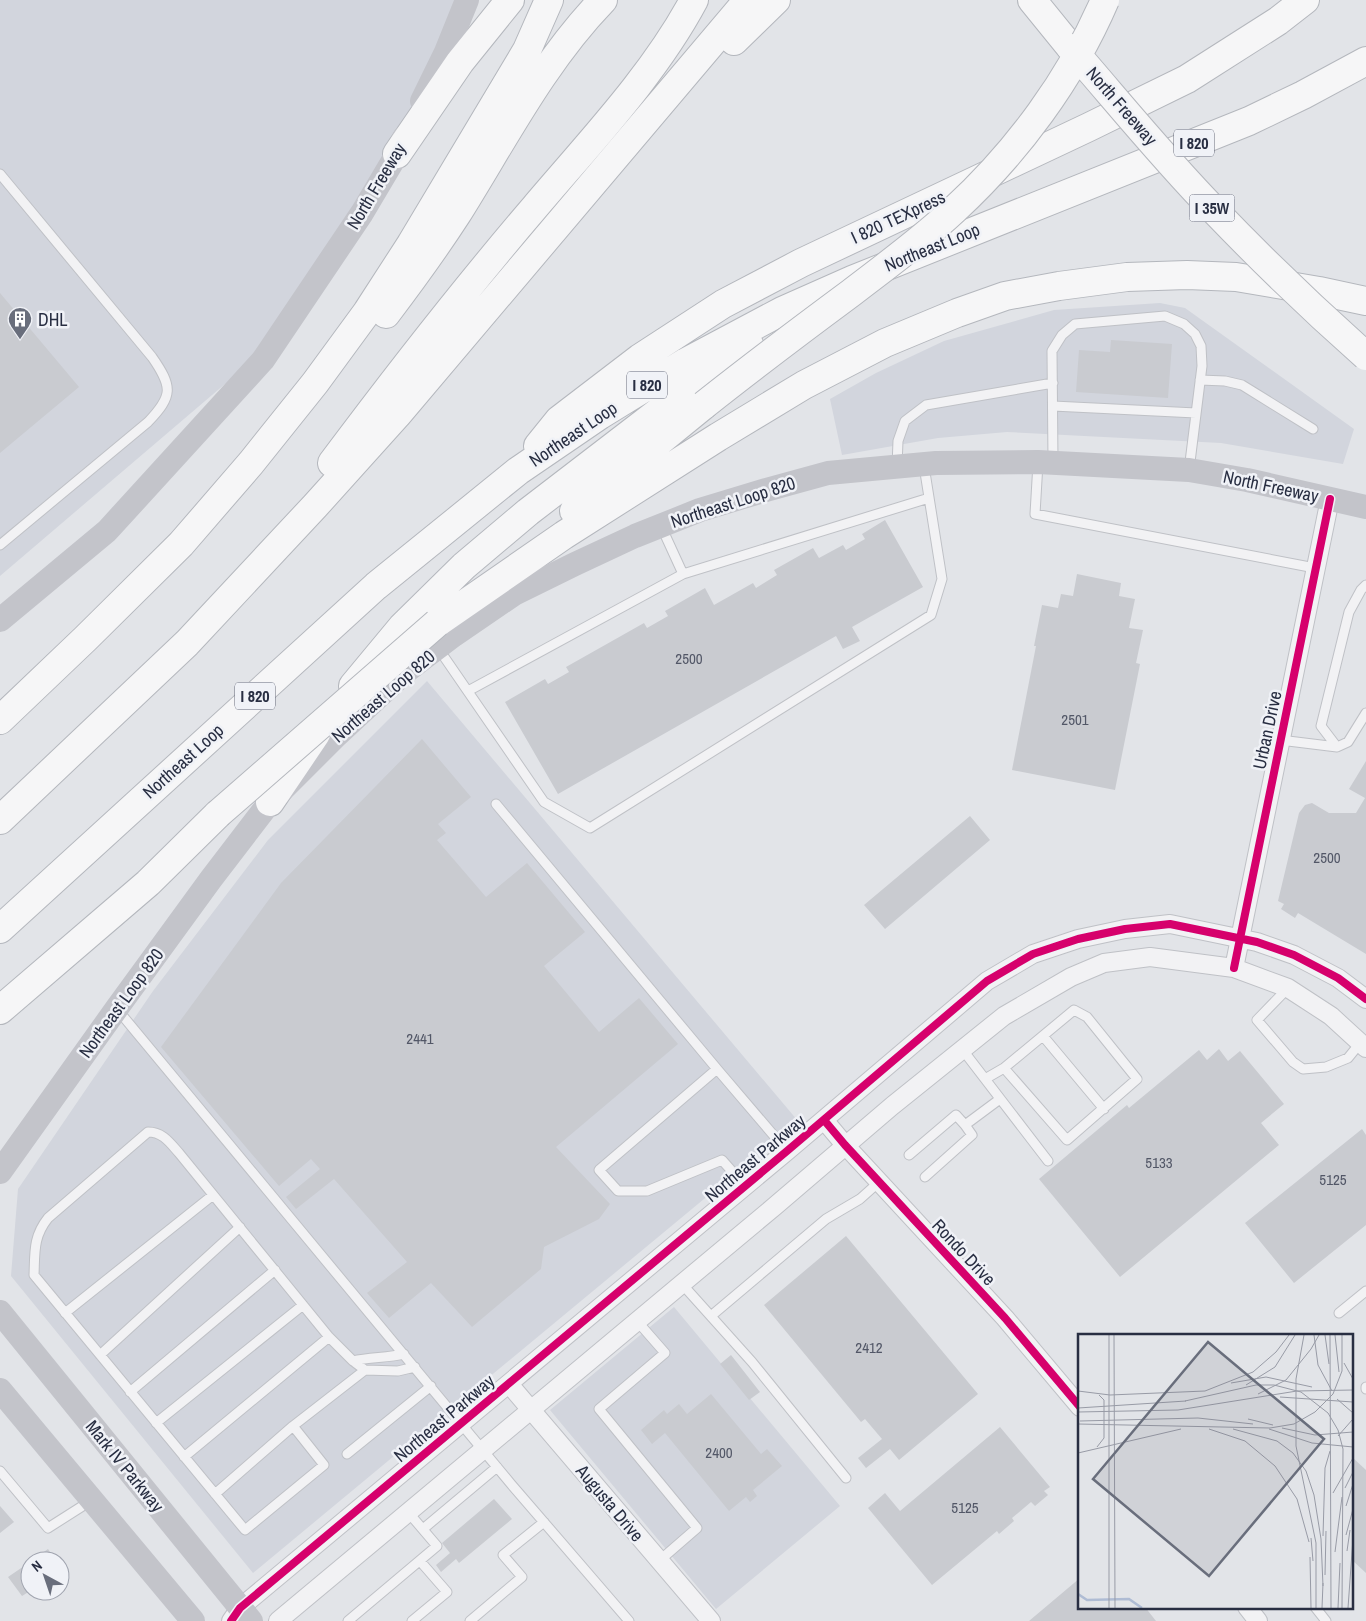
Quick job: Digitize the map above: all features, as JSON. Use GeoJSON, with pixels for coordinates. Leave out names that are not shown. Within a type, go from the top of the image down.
{"type":"FeatureCollection","features":[{"type":"Feature","properties":{"kind":"highway"},"geometry":{"type":"LineString","coordinates":[[397,154],[460,62],[510,0]]}},
{"type":"Feature","properties":{"kind":"highway"},"geometry":{"type":"LineString","coordinates":[[180,544],[251,463],[315,383],[367,312],[411,244],[527,50],[549,0]]}},
{"type":"Feature","properties":{"kind":"highway"},"geometry":{"type":"LineString","coordinates":[[0,720],[180,544],[292,428],[337,378],[417,273],[456,215],[539,80],[586,17],[603,0]]}},
{"type":"Feature","properties":{"kind":"highway"},"geometry":{"type":"LineString","coordinates":[[242,586],[396,378],[480,272],[634,90],[674,34],[694,0]]}},
{"type":"Feature","properties":{"kind":"highway"},"geometry":{"type":"LineString","coordinates":[[0,820],[151,678],[242,586],[397,415],[748,0]]}},
{"type":"Feature","properties":{"kind":"highway"},"geometry":{"type":"LineString","coordinates":[[664,100],[700,76],[776,0]]}},
{"type":"Feature","properties":{"kind":"highway","name":"North Freeway"},"geometry":{"type":"LineString","coordinates":[[1032,0],[1139,127],[1214,210],[1325,319],[1366,356]]}},
{"type":"Feature","properties":{"kind":"highway"},"geometry":{"type":"LineString","coordinates":[[437,635],[704,405],[919,240],[971,194],[1006,156],[1040,113],[1070,68],[1105,0]]}},
{"type":"Feature","properties":{"kind":"highway","name":"I 820 TEXpress"},"geometry":{"type":"LineString","coordinates":[[518,471],[559,420],[640,358],[723,304],[801,263],[1187,79],[1278,21],[1305,0]]}},
{"type":"Feature","properties":{"kind":"highway","name":"Northeast Loop"},"geometry":{"type":"LineString","coordinates":[[0,929],[376,586],[518,471],[600,415],[686,362],[782,310],[852,280],[1249,121],[1303,95],[1366,61]]}},
{"type":"Feature","properties":{"kind":"highway"},"geometry":{"type":"LineString","coordinates":[[0,1010],[148,883],[218,814],[437,635],[564,535],[725,432],[804,385],[884,343],[957,312],[1005,296],[1058,286],[1127,277],[1187,275],[1236,277],[1366,301]]}},
{"type":"Feature","properties":{"kind":"highway"},"geometry":{"type":"LineString","coordinates":[[270,802],[320,728],[402,626],[464,566],[528,512],[711,371],[788,318],[852,280]]}},
{"type":"Feature","properties":{"kind":"main road","name":"North Freeway"},"geometry":{"type":"LineString","coordinates":[[0,620],[106,531],[264,360],[362,213],[397,154],[446,52],[467,0]]}},
{"type":"Feature","properties":{"kind":"main road","name":"North Freeway"},"geometry":{"type":"LineString","coordinates":[[930,464],[1045,463],[1189,470],[1247,480],[1366,507]]}},
{"type":"Feature","properties":{"kind":"main road","name":"Northeast Loop 820"},"geometry":{"type":"LineString","coordinates":[[0,1172],[211,879],[270,802],[335,737],[404,673],[437,635],[514,594],[584,560],[700,510],[828,473],[930,464]]}},
{"type":"Feature","properties":{"kind":"main road","name":"Mark IV Parkway"},"geometry":{"type":"LineString","coordinates":[[0,1312],[241,1617]]}},
{"type":"Feature","properties":{"kind":"main road"},"geometry":{"type":"LineString","coordinates":[[0,1390],[193,1621]]}},
{"type":"Feature","properties":{"kind":"street","name":"Urban Drive"},"geometry":{"type":"LineString","coordinates":[[1234,968],[1330,499]]}},
{"type":"Feature","properties":{"kind":"street","name":"Northeast Parkway"},"geometry":{"type":"LineString","coordinates":[[241,1617],[461,1423],[988,981],[1033,954],[1078,939],[1170,924],[1239,937],[1294,955],[1338,978],[1366,999]]}},
{"type":"Feature","properties":{"kind":"street"},"geometry":{"type":"LineString","coordinates":[[278,1621],[962,1049],[1004,1016],[1071,977],[1104,963],[1150,957],[1234,968],[1288,988],[1331,1016],[1364,1045]]}},
{"type":"Feature","properties":{"kind":"street","name":"Rondo Drive"},"geometry":{"type":"LineString","coordinates":[[824,1120],[845,1146],[1005,1318],[1078,1405]]}},
{"type":"Feature","properties":{"kind":"street","name":"Augusta Drive"},"geometry":{"type":"LineString","coordinates":[[509,1384],[711,1621]]}},
{"type":"Feature","properties":{"kind":"lane"},"geometry":{"type":"LineString","coordinates":[[0,174],[152,357],[162,371],[167,384],[167,396],[161,408],[148,422],[0,545]]}},
{"type":"Feature","properties":{"kind":"lane"},"geometry":{"type":"LineString","coordinates":[[1189,470],[1202,366],[1201,346],[1195,334],[1184,324],[1166,316],[1075,324],[1062,334],[1052,351],[1053,406],[1035,514],[1315,568]]}},
{"type":"Feature","properties":{"kind":"lane"},"geometry":{"type":"LineString","coordinates":[[1200,380],[1225,381],[1242,385],[1313,430]]}},
{"type":"Feature","properties":{"kind":"lane"},"geometry":{"type":"LineString","coordinates":[[897,467],[898,442],[905,421],[926,406],[1052,383]]}},
{"type":"Feature","properties":{"kind":"lane"},"geometry":{"type":"LineString","coordinates":[[1053,406],[1196,413]]}},
{"type":"Feature","properties":{"kind":"lane"},"geometry":{"type":"LineString","coordinates":[[437,635],[468,692],[544,802],[590,828],[931,615],[942,579],[929,498],[930,464]]}},
{"type":"Feature","properties":{"kind":"lane"},"geometry":{"type":"LineString","coordinates":[[468,692],[683,574],[929,498]]}},
{"type":"Feature","properties":{"kind":"lane"},"geometry":{"type":"LineString","coordinates":[[661,526],[683,574]]}},
{"type":"Feature","properties":{"kind":"lane"},"geometry":{"type":"LineString","coordinates":[[1337,747],[1322,726],[1349,612],[1361,590],[1366,585]]}},
{"type":"Feature","properties":{"kind":"lane"},"geometry":{"type":"LineString","coordinates":[[1280,740],[1337,747],[1348,742],[1366,713]]}},
{"type":"Feature","properties":{"kind":"lane"},"geometry":{"type":"LineString","coordinates":[[496,804],[787,1151]]}},
{"type":"Feature","properties":{"kind":"lane"},"geometry":{"type":"LineString","coordinates":[[1288,988],[1257,1020],[1293,1062],[1303,1069],[1326,1066],[1348,1058],[1364,1045]]}},
{"type":"Feature","properties":{"kind":"lane"},"geometry":{"type":"LineString","coordinates":[[117,1008],[497,1468],[628,1621]]}},
{"type":"Feature","properties":{"kind":"lane"},"geometry":{"type":"LineString","coordinates":[[985,1079],[1004,1068],[1074,1010],[1087,1016],[1138,1079],[1067,1140],[1004,1068]]}},
{"type":"Feature","properties":{"kind":"lane"},"geometry":{"type":"LineString","coordinates":[[1043,1036],[1104,1109]]}},
{"type":"Feature","properties":{"kind":"lane"},"geometry":{"type":"LineString","coordinates":[[962,1049],[1048,1161]]}},
{"type":"Feature","properties":{"kind":"lane"},"geometry":{"type":"LineString","coordinates":[[717,1069],[599,1170],[618,1191],[647,1191],[722,1160],[745,1186]]}},
{"type":"Feature","properties":{"kind":"lane"},"geometry":{"type":"LineString","coordinates":[[965,1125],[1000,1099]]}},
{"type":"Feature","properties":{"kind":"lane"},"geometry":{"type":"LineString","coordinates":[[909,1155],[956,1115],[965,1125],[972,1135],[925,1176]]}},
{"type":"Feature","properties":{"kind":"lane"},"geometry":{"type":"LineString","coordinates":[[293,1426],[324,1465],[245,1530],[34,1275],[39,1229],[48,1218],[148,1132],[156,1132],[165,1138],[329,1337],[353,1361],[365,1370],[398,1371],[415,1367]]}},
{"type":"Feature","properties":{"kind":"lane"},"geometry":{"type":"LineString","coordinates":[[711,1316],[826,1219],[860,1199],[879,1182]]}},
{"type":"Feature","properties":{"kind":"lane"},"geometry":{"type":"LineString","coordinates":[[65,1313],[213,1194]]}},
{"type":"Feature","properties":{"kind":"lane"},"geometry":{"type":"LineString","coordinates":[[100,1355],[240,1228]]}},
{"type":"Feature","properties":{"kind":"lane"},"geometry":{"type":"LineString","coordinates":[[130,1392],[275,1270]]}},
{"type":"Feature","properties":{"kind":"lane"},"geometry":{"type":"LineString","coordinates":[[682,1284],[752,1362],[846,1478]]}},
{"type":"Feature","properties":{"kind":"lane"},"geometry":{"type":"LineString","coordinates":[[1339,1313],[1366,1291]]}},
{"type":"Feature","properties":{"kind":"lane"},"geometry":{"type":"LineString","coordinates":[[156,1423],[303,1305]]}},
{"type":"Feature","properties":{"kind":"lane"},"geometry":{"type":"LineString","coordinates":[[637,1321],[665,1353],[598,1409],[697,1528],[659,1561]]}},
{"type":"Feature","properties":{"kind":"lane"},"geometry":{"type":"LineString","coordinates":[[184,1457],[329,1337]]}},
{"type":"Feature","properties":{"kind":"lane"},"geometry":{"type":"LineString","coordinates":[[353,1361],[366,1358],[386,1358],[404,1354]]}},
{"type":"Feature","properties":{"kind":"lane"},"geometry":{"type":"LineString","coordinates":[[215,1494],[293,1426],[365,1370]]}},
{"type":"Feature","properties":{"kind":"lane"},"geometry":{"type":"LineString","coordinates":[[347,1454],[431,1386]]}},
{"type":"Feature","properties":{"kind":"lane"},"geometry":{"type":"LineString","coordinates":[[423,1530],[497,1468]]}},
{"type":"Feature","properties":{"kind":"lane"},"geometry":{"type":"LineString","coordinates":[[0,1471],[48,1528],[93,1500]]}},
{"type":"Feature","properties":{"kind":"lane"},"geometry":{"type":"LineString","coordinates":[[348,1621],[437,1546],[408,1512]]}},
{"type":"Feature","properties":{"kind":"lane"},"geometry":{"type":"LineString","coordinates":[[470,1621],[522,1577],[503,1555],[544,1522]]}},
{"type":"Feature","properties":{"kind":"lane"},"geometry":{"type":"LineString","coordinates":[[412,1621],[447,1592],[420,1561]]}},
{"type":"Feature","properties":{"kind":"lane"},"geometry":{"type":"LineString","coordinates":[[1316,1608],[1326,1621]]}},
{"type":"Feature","properties":{"kind":"shaded area"},"geometry":{"type":"Polygon","coordinates":[[[0,0],[460,0],[424,96],[339,248],[239,372],[0,576],[0,0]]]}},
{"type":"Feature","properties":{"kind":"shaded area"},"geometry":{"type":"Polygon","coordinates":[[[1160,303],[1185,308],[1354,429],[1343,464],[1221,443],[1007,432],[938,438],[842,455],[830,399],[876,373],[944,341],[1054,310],[1160,303]]]}},
{"type":"Feature","properties":{"kind":"shaded area"},"geometry":{"type":"Polygon","coordinates":[[[427,681],[798,1121],[253,1573],[11,1276],[18,1189],[153,991],[268,840],[427,681]]]}},
{"type":"Feature","properties":{"kind":"shaded area"},"geometry":{"type":"Polygon","coordinates":[[[674,1307],[840,1506],[716,1609],[550,1410],[674,1307]]]}},
{"type":"Feature","properties":{"kind":"building","name":"DHL"},"geometry":{"type":"Polygon","coordinates":[[[0,293],[79,387],[0,453],[0,293]]]}},
{"type":"Feature","properties":{"kind":"building"},"geometry":{"type":"Polygon","coordinates":[[[1111,340],[1172,344],[1168,398],[1076,392],[1079,350],[1110,352],[1111,340]]]}},
{"type":"Feature","properties":{"kind":"building"},"geometry":{"type":"Polygon","coordinates":[[[885,520],[923,587],[852,627],[860,641],[843,649],[836,636],[558,794],[505,702],[545,679],[548,684],[569,672],[566,667],[644,623],[647,628],[668,616],[665,611],[705,588],[714,605],[753,583],[756,588],[777,575],[774,570],[813,548],[819,558],[843,545],[846,550],[865,539],[862,534],[885,520]]]}},
{"type":"Feature","properties":{"kind":"building"},"geometry":{"type":"Polygon","coordinates":[[[1077,574],[1121,583],[1119,596],[1135,599],[1129,628],[1143,630],[1136,663],[1140,664],[1115,790],[1012,770],[1042,605],[1058,608],[1061,594],[1073,596],[1077,574]]]}},
{"type":"Feature","properties":{"kind":"building"},"geometry":{"type":"Polygon","coordinates":[[[422,739],[471,797],[438,824],[446,833],[437,840],[486,897],[527,863],[585,932],[544,966],[599,1032],[639,998],[678,1044],[556,1147],[610,1204],[599,1219],[544,1247],[541,1269],[472,1327],[431,1283],[389,1318],[367,1293],[407,1262],[334,1179],[296,1209],[286,1197],[320,1169],[311,1159],[279,1186],[161,1047],[281,883],[422,739]]]}},
{"type":"Feature","properties":{"kind":"building"},"geometry":{"type":"Polygon","coordinates":[[[1366,761],[1366,954],[1298,913],[1295,918],[1281,909],[1284,904],[1278,901],[1299,813],[1305,805],[1312,803],[1329,813],[1356,813],[1365,798],[1349,789],[1366,761]]]}},
{"type":"Feature","properties":{"kind":"building"},"geometry":{"type":"Polygon","coordinates":[[[970,816],[990,840],[885,929],[864,905],[970,816]]]}},
{"type":"Feature","properties":{"kind":"building"},"geometry":{"type":"Polygon","coordinates":[[[1219,1049],[1228,1061],[1240,1051],[1284,1104],[1261,1123],[1279,1145],[1120,1277],[1039,1179],[1127,1105],[1129,1108],[1199,1050],[1207,1060],[1219,1049]]]}},
{"type":"Feature","properties":{"kind":"building"},"geometry":{"type":"Polygon","coordinates":[[[1362,1129],[1366,1135],[1366,1225],[1294,1283],[1245,1223],[1362,1129]]]}},
{"type":"Feature","properties":{"kind":"building"},"geometry":{"type":"Polygon","coordinates":[[[846,1236],[978,1394],[899,1460],[890,1449],[866,1468],[858,1458],[882,1439],[865,1419],[861,1422],[764,1305],[846,1236]]]}},
{"type":"Feature","properties":{"kind":"building"},"geometry":{"type":"Polygon","coordinates":[[[731,1355],[760,1392],[749,1400],[720,1364],[731,1355]]]}},
{"type":"Feature","properties":{"kind":"building"},"geometry":{"type":"Polygon","coordinates":[[[711,1394],[761,1454],[767,1449],[782,1466],[753,1490],[757,1496],[750,1502],[746,1497],[729,1511],[665,1433],[652,1444],[641,1430],[664,1410],[667,1414],[679,1404],[687,1414],[711,1394]]]}},
{"type":"Feature","properties":{"kind":"building"},"geometry":{"type":"Polygon","coordinates":[[[1000,1427],[1050,1487],[1044,1491],[1048,1495],[1035,1506],[1031,1502],[1012,1518],[1014,1521],[999,1534],[997,1531],[932,1585],[868,1508],[885,1493],[900,1511],[1000,1427]]]}},
{"type":"Feature","properties":{"kind":"building"},"geometry":{"type":"Polygon","coordinates":[[[1354,1459],[1366,1470],[1366,1573],[1354,1562],[1354,1459]]]}},
{"type":"Feature","properties":{"kind":"building"},"geometry":{"type":"Polygon","coordinates":[[[494,1499],[512,1519],[459,1563],[456,1559],[441,1572],[436,1565],[450,1553],[442,1543],[494,1499]]]}},
{"type":"Feature","properties":{"kind":"building"},"geometry":{"type":"Polygon","coordinates":[[[0,1506],[14,1522],[0,1533],[0,1506]]]}},
{"type":"Feature","properties":{"kind":"building"},"geometry":{"type":"Polygon","coordinates":[[[20,1569],[20,1593],[8,1577],[20,1569]]]}},
{"type":"Feature","properties":{"kind":"building"},"geometry":{"type":"Polygon","coordinates":[[[1078,1580],[1078,1608],[1146,1608],[1156,1621],[1029,1621],[1078,1580]]]}},
{"type":"Feature","properties":{"kind":"cycle path"},"geometry":{"type":"LineString","coordinates":[[1234,968],[1330,499]]}},
{"type":"Feature","properties":{"kind":"cycle path"},"geometry":{"type":"LineString","coordinates":[[231,1621],[240,1608],[787,1151],[987,981],[1033,954],[1078,939],[1125,929],[1170,924],[1257,942],[1294,955],[1338,978],[1366,999]]}},
{"type":"Feature","properties":{"kind":"cycle path"},"geometry":{"type":"LineString","coordinates":[[824,1120],[1005,1318],[1078,1405]]}},
{"type":"Feature","properties":{"kind":"place","name":"DHL"},"geometry":{"type":"Point","coordinates":[20,340]}}]}
